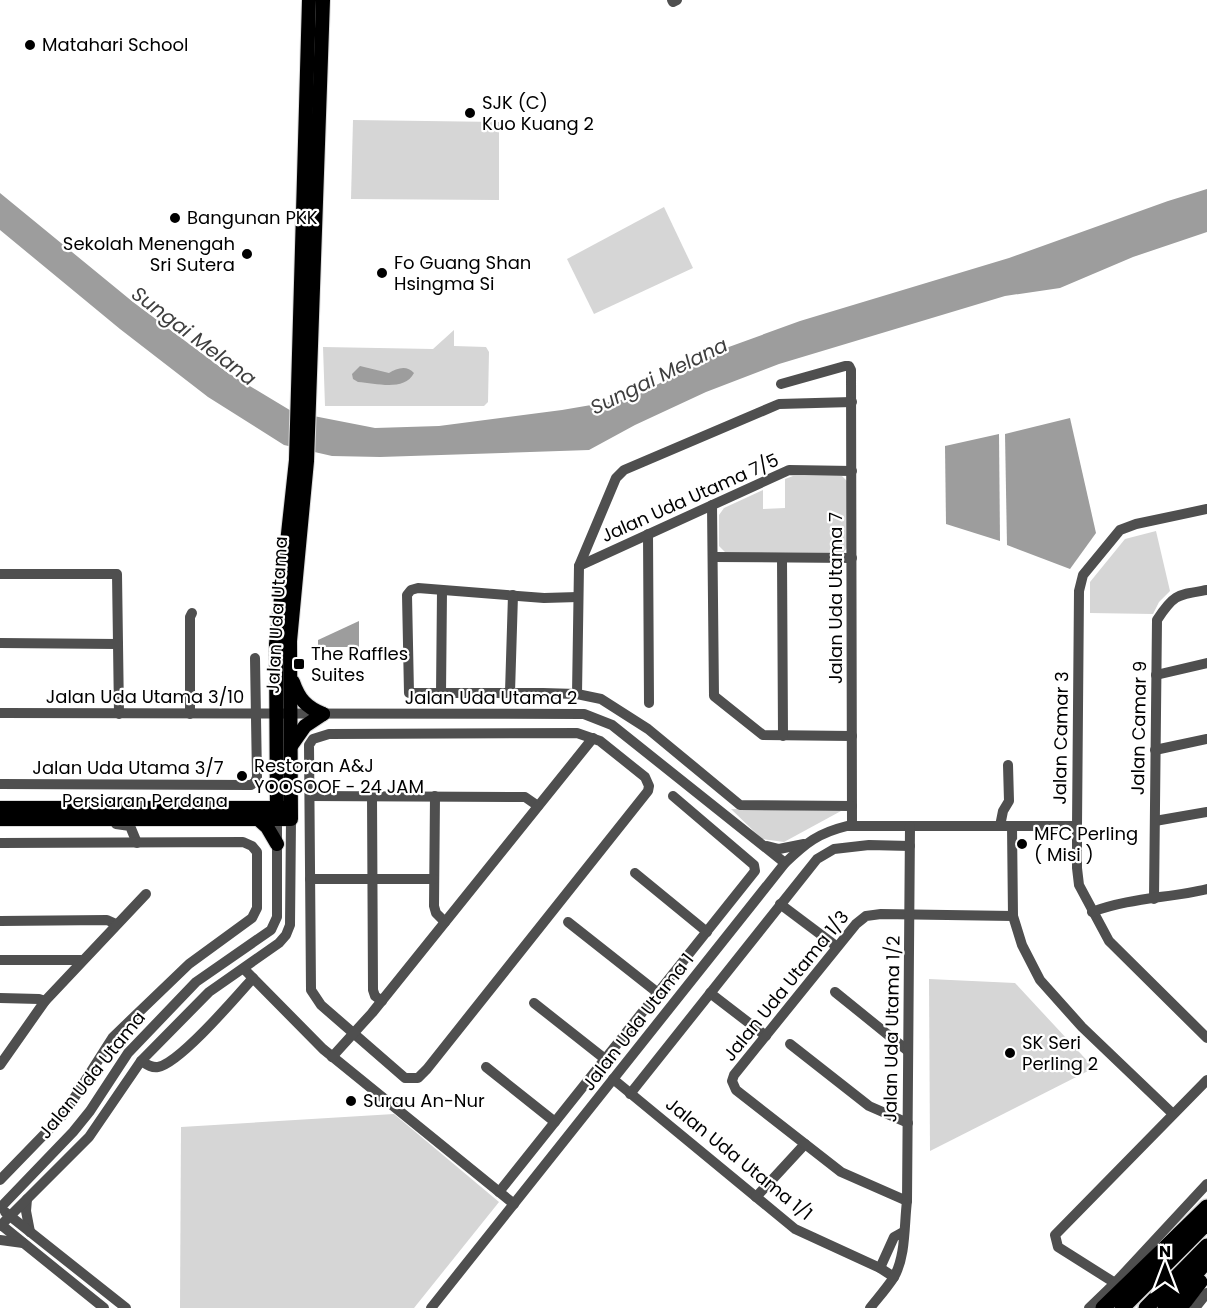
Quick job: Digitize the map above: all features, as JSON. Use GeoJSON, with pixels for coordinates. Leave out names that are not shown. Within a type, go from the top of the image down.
{"type":"FeatureCollection","features":[{"type":"Feature","properties":{"kind":"highway"},"geometry":{"type":"LineString","coordinates":[[1103,1308],[1207,1207]]}},
{"type":"Feature","properties":{"kind":"highway"},"geometry":{"type":"LineString","coordinates":[[1122,1308],[1207,1222]]}},
{"type":"Feature","properties":{"kind":"highway"},"geometry":{"type":"LineString","coordinates":[[1146,1308],[1207,1246]]}},
{"type":"Feature","properties":{"kind":"highway"},"geometry":{"type":"LineString","coordinates":[[1165,1308],[1207,1261]]}},
{"type":"Feature","properties":{"kind":"highway"},"geometry":{"type":"LineString","coordinates":[[1180,1308],[1207,1273]]}},
{"type":"Feature","properties":{"kind":"main road"},"geometry":{"type":"LineString","coordinates":[[303,408],[309,0]]}},
{"type":"Feature","properties":{"kind":"main road"},"geometry":{"type":"LineString","coordinates":[[301,460],[323,0]]}},
{"type":"Feature","properties":{"kind":"main road","name":"Jalan Uda Utama"},"geometry":{"type":"LineString","coordinates":[[284,814],[277,785],[283,714],[290,675],[301,460]]}},
{"type":"Feature","properties":{"kind":"main road","name":"Jalan Uda Utama"},"geometry":{"type":"LineString","coordinates":[[284,814],[290,747],[283,714],[276,644],[301,460]]}},
{"type":"Feature","properties":{"kind":"main road"},"geometry":{"type":"LineString","coordinates":[[290,675],[302,701],[323,714],[305,726],[290,747]]}},
{"type":"Feature","properties":{"kind":"main road"},"geometry":{"type":"LineString","coordinates":[[277,785],[273,795],[259,814],[277,844]]}},
{"type":"Feature","properties":{"kind":"main road","name":"Persiaran Perdana"},"geometry":{"type":"LineString","coordinates":[[0,808],[284,814]]}},
{"type":"Feature","properties":{"kind":"main road","name":"Persiaran Perdana"},"geometry":{"type":"LineString","coordinates":[[0,819],[191,819],[259,814]]}},
{"type":"Feature","properties":{"kind":"street"},"geometry":{"type":"LineString","coordinates":[[672,0],[674,2],[677,0]]}},
{"type":"Feature","properties":{"kind":"street","name":"Jalan Uda Utama 7"},"geometry":{"type":"LineString","coordinates":[[781,384],[845,366],[849,366],[851,370],[852,826]]}},
{"type":"Feature","properties":{"kind":"street"},"geometry":{"type":"LineString","coordinates":[[577,694],[579,566],[616,478],[624,470],[779,404],[852,402]]}},
{"type":"Feature","properties":{"kind":"street","name":"Jalan Uda Utama 7/5"},"geometry":{"type":"LineString","coordinates":[[579,566],[789,470],[852,471]]}},
{"type":"Feature","properties":{"kind":"street"},"geometry":{"type":"LineString","coordinates":[[712,505],[714,696],[763,735],[852,736]]}},
{"type":"Feature","properties":{"kind":"street","name":"Jalan Camar 3"},"geometry":{"type":"LineString","coordinates":[[1207,509],[1136,524],[1120,530],[1083,575],[1079,591],[1077,826],[1077,877],[1092,912],[1109,941],[1207,1038]]}},
{"type":"Feature","properties":{"kind":"street"},"geometry":{"type":"LineString","coordinates":[[648,534],[649,704]]}},
{"type":"Feature","properties":{"kind":"street"},"geometry":{"type":"LineString","coordinates":[[713,557],[852,558]]}},
{"type":"Feature","properties":{"kind":"street"},"geometry":{"type":"LineString","coordinates":[[782,558],[783,736]]}},
{"type":"Feature","properties":{"kind":"street"},"geometry":{"type":"LineString","coordinates":[[0,574],[117,574],[119,714]]}},
{"type":"Feature","properties":{"kind":"street"},"geometry":{"type":"LineString","coordinates":[[578,597],[418,588],[411,590],[406,595],[408,693],[577,694],[602,699],[648,729],[740,805],[852,806]]}},
{"type":"Feature","properties":{"kind":"street","name":"Jalan Camar 9"},"geometry":{"type":"LineString","coordinates":[[1154,899],[1157,620],[1167,604],[1178,595],[1207,590]]}},
{"type":"Feature","properties":{"kind":"street"},"geometry":{"type":"LineString","coordinates":[[441,694],[442,591]]}},
{"type":"Feature","properties":{"kind":"street"},"geometry":{"type":"LineString","coordinates":[[510,692],[513,595]]}},
{"type":"Feature","properties":{"kind":"street"},"geometry":{"type":"LineString","coordinates":[[190,714],[190,617],[192,613]]}},
{"type":"Feature","properties":{"kind":"street"},"geometry":{"type":"LineString","coordinates":[[0,643],[118,644]]}},
{"type":"Feature","properties":{"kind":"street"},"geometry":{"type":"LineString","coordinates":[[255,658],[256,714]]}},
{"type":"Feature","properties":{"kind":"street"},"geometry":{"type":"LineString","coordinates":[[1156,675],[1207,663]]}},
{"type":"Feature","properties":{"kind":"street","name":"Jalan Uda Utama 3/10"},"geometry":{"type":"LineString","coordinates":[[0,714],[283,714]]}},
{"type":"Feature","properties":{"kind":"street","name":"Jalan Uda Utama 3/7"},"geometry":{"type":"LineString","coordinates":[[0,784],[251,785],[255,782],[256,714]]}},
{"type":"Feature","properties":{"kind":"street","name":"Jalan Uda Utama 2"},"geometry":{"type":"LineString","coordinates":[[283,714],[584,714],[612,724],[785,863]]}},
{"type":"Feature","properties":{"kind":"street"},"geometry":{"type":"LineString","coordinates":[[578,733],[600,741],[645,777],[649,786],[648,791],[418,1078],[405,1078],[321,1005],[311,990],[310,796],[309,745],[313,739],[321,736],[578,733]]}},
{"type":"Feature","properties":{"kind":"street"},"geometry":{"type":"LineString","coordinates":[[328,1053],[354,1033],[382,1001],[593,738]]}},
{"type":"Feature","properties":{"kind":"street"},"geometry":{"type":"LineString","coordinates":[[1155,750],[1207,739]]}},
{"type":"Feature","properties":{"kind":"street"},"geometry":{"type":"LineString","coordinates":[[1000,826],[1003,811],[1009,801],[1008,765]]}},
{"type":"Feature","properties":{"kind":"street"},"geometry":{"type":"LineString","coordinates":[[310,796],[525,797],[538,806]]}},
{"type":"Feature","properties":{"kind":"street"},"geometry":{"type":"LineString","coordinates":[[372,796],[373,990],[375,996],[382,1001]]}},
{"type":"Feature","properties":{"kind":"street"},"geometry":{"type":"LineString","coordinates":[[435,796],[436,913],[445,922]]}},
{"type":"Feature","properties":{"kind":"street"},"geometry":{"type":"LineString","coordinates":[[499,1192],[755,872],[754,865],[673,796]]}},
{"type":"Feature","properties":{"kind":"street"},"geometry":{"type":"LineString","coordinates":[[1155,821],[1207,812]]}},
{"type":"Feature","properties":{"kind":"street","name":"Jalan Uda Utama"},"geometry":{"type":"LineString","coordinates":[[0,1208],[73,1132],[90,1111],[128,1053],[196,982],[271,930],[277,917],[277,844],[284,814]]}},
{"type":"Feature","properties":{"kind":"street","name":"Jalan Uda Utama"},"geometry":{"type":"LineString","coordinates":[[0,1225],[89,1137],[141,1061],[209,992],[244,969],[286,935],[290,925],[284,814]]}},
{"type":"Feature","properties":{"kind":"street"},"geometry":{"type":"LineString","coordinates":[[75,819],[93,825],[130,826],[137,843]]}},
{"type":"Feature","properties":{"kind":"street"},"geometry":{"type":"LineString","coordinates":[[137,843],[143,826],[173,824],[191,819]]}},
{"type":"Feature","properties":{"kind":"street","name":"Jalan Uda Utama 1"},"geometry":{"type":"LineString","coordinates":[[432,1308],[785,863],[806,843],[822,834],[852,826],[1077,826]]}},
{"type":"Feature","properties":{"kind":"street","name":"Jalan Uda Utama 1/2"},"geometry":{"type":"LineString","coordinates":[[894,1276],[905,1238],[903,1232],[907,1201],[910,826]]}},
{"type":"Feature","properties":{"kind":"street"},"geometry":{"type":"LineString","coordinates":[[1012,826],[1013,916],[1022,945],[1040,980],[1082,1027],[1173,1114]]}},
{"type":"Feature","properties":{"kind":"street"},"geometry":{"type":"LineString","coordinates":[[0,843],[243,842],[252,846],[257,852],[257,908],[252,918],[189,964],[112,1037],[64,1114],[0,1180]]}},
{"type":"Feature","properties":{"kind":"street"},"geometry":{"type":"LineString","coordinates":[[764,846],[779,849],[806,843]]}},
{"type":"Feature","properties":{"kind":"street"},"geometry":{"type":"LineString","coordinates":[[630,1094],[811,866],[834,849],[869,845],[910,846]]}},
{"type":"Feature","properties":{"kind":"street"},"geometry":{"type":"LineString","coordinates":[[764,846],[773,866],[768,885]]}},
{"type":"Feature","properties":{"kind":"street"},"geometry":{"type":"LineString","coordinates":[[635,873],[707,932]]}},
{"type":"Feature","properties":{"kind":"street"},"geometry":{"type":"LineString","coordinates":[[310,879],[434,879]]}},
{"type":"Feature","properties":{"kind":"street"},"geometry":{"type":"LineString","coordinates":[[1092,912],[1118,902],[1154,899],[1207,889]]}},
{"type":"Feature","properties":{"kind":"street"},"geometry":{"type":"LineString","coordinates":[[0,1065],[45,1001],[81,960],[146,894]]}},
{"type":"Feature","properties":{"kind":"street"},"geometry":{"type":"LineString","coordinates":[[780,904],[836,946]]}},
{"type":"Feature","properties":{"kind":"street","name":"Jalan Uda Utama 1/3"},"geometry":{"type":"LineString","coordinates":[[907,1201],[841,1172],[736,1090],[732,1081],[737,1070],[836,946],[866,916],[1013,916]]}},
{"type":"Feature","properties":{"kind":"street"},"geometry":{"type":"LineString","coordinates":[[0,921],[107,920],[116,924]]}},
{"type":"Feature","properties":{"kind":"street"},"geometry":{"type":"LineString","coordinates":[[568,922],[658,993]]}},
{"type":"Feature","properties":{"kind":"street"},"geometry":{"type":"LineString","coordinates":[[224,939],[236,955]]}},
{"type":"Feature","properties":{"kind":"street"},"geometry":{"type":"LineString","coordinates":[[0,960],[81,960]]}},
{"type":"Feature","properties":{"kind":"street"},"geometry":{"type":"LineString","coordinates":[[244,969],[328,1053],[514,1204]]}},
{"type":"Feature","properties":{"kind":"street"},"geometry":{"type":"LineString","coordinates":[[141,1061],[148,1066],[157,1067],[168,1062],[198,1038],[253,978]]}},
{"type":"Feature","properties":{"kind":"street"},"geometry":{"type":"LineString","coordinates":[[835,992],[909,1051]]}},
{"type":"Feature","properties":{"kind":"street"},"geometry":{"type":"LineString","coordinates":[[710,993],[766,1036]]}},
{"type":"Feature","properties":{"kind":"street"},"geometry":{"type":"LineString","coordinates":[[0,998],[45,1001]]}},
{"type":"Feature","properties":{"kind":"street"},"geometry":{"type":"LineString","coordinates":[[534,1003],[606,1059]]}},
{"type":"Feature","properties":{"kind":"street"},"geometry":{"type":"LineString","coordinates":[[790,1044],[868,1106],[908,1123]]}},
{"type":"Feature","properties":{"kind":"street"},"geometry":{"type":"LineString","coordinates":[[486,1067],[555,1122]]}},
{"type":"Feature","properties":{"kind":"street","name":"Jalan Uda Utama 1/1"},"geometry":{"type":"LineString","coordinates":[[613,1079],[795,1229],[894,1276]]}},
{"type":"Feature","properties":{"kind":"street"},"geometry":{"type":"LineString","coordinates":[[1115,1283],[1058,1247],[1055,1235],[1207,1080]]}},
{"type":"Feature","properties":{"kind":"street"},"geometry":{"type":"LineString","coordinates":[[756,1197],[805,1144]]}},
{"type":"Feature","properties":{"kind":"street"},"geometry":{"type":"LineString","coordinates":[[31,1150],[44,1162]]}},
{"type":"Feature","properties":{"kind":"street"},"geometry":{"type":"LineString","coordinates":[[1089,1308],[1207,1184]]}},
{"type":"Feature","properties":{"kind":"street"},"geometry":{"type":"LineString","coordinates":[[27,1199],[26,1211],[30,1232]]}},
{"type":"Feature","properties":{"kind":"street"},"geometry":{"type":"LineString","coordinates":[[0,1208],[126,1308]]}},
{"type":"Feature","properties":{"kind":"street"},"geometry":{"type":"LineString","coordinates":[[0,1225],[104,1308]]}},
{"type":"Feature","properties":{"kind":"street","name":"Jalan Uda Utama 1/2"},"geometry":{"type":"LineString","coordinates":[[880,1268],[894,1237],[903,1232]]}},
{"type":"Feature","properties":{"kind":"street"},"geometry":{"type":"LineString","coordinates":[[0,1240],[23,1243]]}},
{"type":"Feature","properties":{"kind":"street"},"geometry":{"type":"LineString","coordinates":[[870,1308],[894,1276]]}},
{"type":"Feature","properties":{"kind":"street"},"geometry":{"type":"LineString","coordinates":[[1195,1308],[1207,1293]]}},
{"type":"Feature","properties":{"kind":"shaded area"},"geometry":{"type":"Polygon","coordinates":[[[353,120],[499,122],[499,200],[351,199],[353,120]]]}},
{"type":"Feature","properties":{"kind":"shaded area"},"geometry":{"type":"Polygon","coordinates":[[[1207,189],[1207,232],[1133,257],[1060,288],[1005,296],[779,364],[706,392],[635,425],[589,450],[380,457],[332,456],[284,445],[208,397],[120,329],[0,230],[0,193],[133,302],[228,373],[293,412],[375,428],[439,426],[562,410],[632,398],[726,348],[800,321],[1009,258],[1207,189]]]}},
{"type":"Feature","properties":{"kind":"shaded area"},"geometry":{"type":"Polygon","coordinates":[[[664,207],[693,268],[594,314],[567,259],[664,207]]]}},
{"type":"Feature","properties":{"kind":"shaded area"},"geometry":{"type":"Polygon","coordinates":[[[454,330],[454,346],[486,347],[489,352],[488,402],[484,406],[325,406],[323,347],[433,349],[454,330]]]}},
{"type":"Feature","properties":{"kind":"shaded area"},"geometry":{"type":"Polygon","coordinates":[[[360,366],[389,373],[405,368],[414,373],[404,383],[381,385],[358,382],[353,379],[352,374],[360,366]]]}},
{"type":"Feature","properties":{"kind":"shaded area"},"geometry":{"type":"Polygon","coordinates":[[[1070,418],[1096,533],[1070,569],[1007,545],[1005,434],[1070,418]]]}},
{"type":"Feature","properties":{"kind":"shaded area"},"geometry":{"type":"Polygon","coordinates":[[[999,434],[1000,541],[946,524],[945,446],[999,434]]]}},
{"type":"Feature","properties":{"kind":"shaded area"},"geometry":{"type":"Polygon","coordinates":[[[793,476],[842,476],[847,481],[847,548],[843,553],[725,552],[719,546],[719,515],[724,508],[763,490],[763,509],[785,508],[785,479],[793,476]]]}},
{"type":"Feature","properties":{"kind":"shaded area"},"geometry":{"type":"Polygon","coordinates":[[[1156,531],[1170,591],[1159,602],[1153,614],[1090,613],[1090,582],[1125,539],[1156,531]]]}},
{"type":"Feature","properties":{"kind":"shaded area"},"geometry":{"type":"Polygon","coordinates":[[[359,621],[359,647],[318,647],[318,640],[359,621]]]}},
{"type":"Feature","properties":{"kind":"shaded area"},"geometry":{"type":"Polygon","coordinates":[[[731,809],[841,811],[784,842],[762,839],[731,809]]]}},
{"type":"Feature","properties":{"kind":"shaded area"},"geometry":{"type":"Polygon","coordinates":[[[929,979],[1015,983],[1094,1068],[930,1151],[929,979]]]}},
{"type":"Feature","properties":{"kind":"shaded area"},"geometry":{"type":"Polygon","coordinates":[[[394,1114],[499,1202],[414,1308],[180,1308],[181,1127],[394,1114]]]}},
{"type":"Feature","properties":{"kind":"place","name":"Matahari School"},"geometry":{"type":"Point","coordinates":[30,45]}},
{"type":"Feature","properties":{"kind":"place","name":"SJK (C) Kuo Kuang 2"},"geometry":{"type":"Point","coordinates":[470,113]}},
{"type":"Feature","properties":{"kind":"place","name":"Bangunan PKK"},"geometry":{"type":"Point","coordinates":[175,218]}},
{"type":"Feature","properties":{"kind":"place","name":"Sekolah Menengah Sri Sutera"},"geometry":{"type":"Point","coordinates":[247,254]}},
{"type":"Feature","properties":{"kind":"place","name":"Fo Guang Shan Hsingma Si"},"geometry":{"type":"Point","coordinates":[382,273]}},
{"type":"Feature","properties":{"kind":"place","name":"The Raffles Suites"},"geometry":{"type":"Point","coordinates":[299,664]}},
{"type":"Feature","properties":{"kind":"place","name":"Restoran A&J YOOSOOF - 24 JAM"},"geometry":{"type":"Point","coordinates":[242,776]}},
{"type":"Feature","properties":{"kind":"place","name":"MFC Perling ( Misi )"},"geometry":{"type":"Point","coordinates":[1022,844]}},
{"type":"Feature","properties":{"kind":"place","name":"SK Seri Perling 2"},"geometry":{"type":"Point","coordinates":[1010,1053]}},
{"type":"Feature","properties":{"kind":"place","name":"Surau An-Nur"},"geometry":{"type":"Point","coordinates":[351,1101]}},
{"type":"Feature","properties":{"kind":"water label","name":"Sungai Melana"},"geometry":{"type":"Point","coordinates":[194,336]}},
{"type":"Feature","properties":{"kind":"water label","name":"Sungai Melana"},"geometry":{"type":"Point","coordinates":[659,376]}}]}
